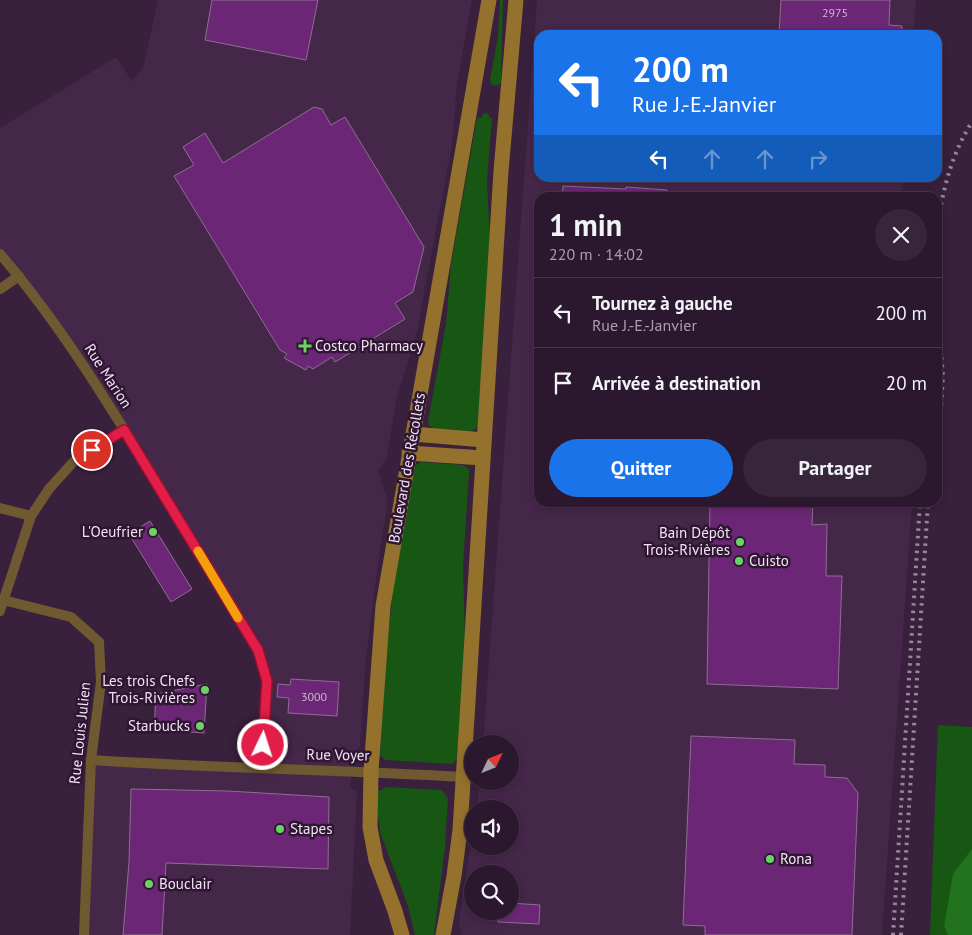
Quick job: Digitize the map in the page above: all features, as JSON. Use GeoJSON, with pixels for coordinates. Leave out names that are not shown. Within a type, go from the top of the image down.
{"type":"FeatureCollection","features":[{"type":"Feature","properties":{"kind":"main road","name":"Boulevard des Récollets"},"geometry":{"type":"LineString","coordinates":[[402,935],[378,866],[372,842],[370,816],[371,771],[383,606],[489,0]]}},
{"type":"Feature","properties":{"kind":"main road"},"geometry":{"type":"LineString","coordinates":[[467,735],[502,160],[516,0]]}},
{"type":"Feature","properties":{"kind":"main road"},"geometry":{"type":"LineString","coordinates":[[413,434],[484,440]]}},
{"type":"Feature","properties":{"kind":"main road"},"geometry":{"type":"LineString","coordinates":[[409,453],[483,458]]}},
{"type":"Feature","properties":{"kind":"main road"},"geometry":{"type":"LineString","coordinates":[[443,935],[458,850],[464,777]]}},
{"type":"Feature","properties":{"kind":"street","name":"Rue Marion"},"geometry":{"type":"LineString","coordinates":[[0,254],[19,276],[73,350],[258,650],[267,681],[262,768]]}},
{"type":"Feature","properties":{"kind":"street"},"geometry":{"type":"LineString","coordinates":[[0,290],[19,276]]}},
{"type":"Feature","properties":{"kind":"street"},"geometry":{"type":"LineString","coordinates":[[0,611],[31,516],[49,489],[75,460],[124,430]]}},
{"type":"Feature","properties":{"kind":"street"},"geometry":{"type":"LineString","coordinates":[[0,508],[31,516]]}},
{"type":"Feature","properties":{"kind":"street","name":"Rue Louis Julien"},"geometry":{"type":"LineString","coordinates":[[3,600],[71,617],[100,642],[101,682],[91,760],[84,935]]}},
{"type":"Feature","properties":{"kind":"street","name":"Rue Voyer"},"geometry":{"type":"LineString","coordinates":[[91,760],[371,771],[464,777]]}},
{"type":"Feature","properties":{"kind":"shaded area"},"geometry":{"type":"Polygon","coordinates":[[[158,0],[472,0],[457,84],[452,145],[417,331],[396,401],[386,461],[378,471],[388,501],[366,658],[360,746],[355,753],[350,788],[357,792],[350,935],[84,935],[91,760],[262,768],[267,681],[253,642],[124,430],[0,252],[0,128],[116,57],[132,81],[143,68],[158,0]]]}},
{"type":"Feature","properties":{"kind":"shaded area"},"geometry":{"type":"Polygon","coordinates":[[[537,0],[916,0],[913,30],[535,30],[537,0]]]}},
{"type":"Feature","properties":{"kind":"shaded area"},"geometry":{"type":"Polygon","coordinates":[[[534,41],[534,182],[903,182],[902,192],[534,192],[534,507],[912,507],[882,935],[462,935],[459,923],[464,890],[464,920],[519,920],[519,865],[468,865],[469,855],[519,855],[519,800],[478,800],[479,790],[519,790],[519,735],[484,735],[534,41]]]}},
{"type":"Feature","properties":{"kind":"green space"},"geometry":{"type":"Polygon","coordinates":[[[500,0],[503,0],[501,81],[500,84],[495,86],[492,85],[490,80],[498,36],[500,0]]]}},
{"type":"Feature","properties":{"kind":"green space"},"geometry":{"type":"Polygon","coordinates":[[[484,113],[492,118],[487,179],[490,243],[478,427],[470,432],[434,429],[429,425],[428,421],[446,324],[451,264],[477,118],[481,118],[484,113]]]}},
{"type":"Feature","properties":{"kind":"green space"},"geometry":{"type":"Polygon","coordinates":[[[421,462],[463,465],[469,469],[463,566],[465,637],[457,758],[453,764],[385,760],[380,755],[385,665],[394,581],[415,466],[421,462]]]}},
{"type":"Feature","properties":{"kind":"green space"},"geometry":{"type":"Polygon","coordinates":[[[938,725],[972,727],[972,935],[930,935],[938,725]]]}},
{"type":"Feature","properties":{"kind":"green space"},"geometry":{"type":"Polygon","coordinates":[[[385,787],[441,790],[448,797],[445,847],[434,935],[415,935],[408,906],[381,835],[378,816],[378,790],[381,791],[385,787]]]}},
{"type":"Feature","properties":{"kind":"green space"},"geometry":{"type":"Polygon","coordinates":[[[972,849],[972,935],[948,935],[944,926],[953,874],[972,849]]]}},
{"type":"Feature","properties":{"kind":"building"},"geometry":{"type":"Polygon","coordinates":[[[212,0],[318,0],[306,60],[205,40],[212,0]]]}},
{"type":"Feature","properties":{"kind":"building"},"geometry":{"type":"Polygon","coordinates":[[[781,0],[890,0],[889,25],[902,26],[902,30],[779,30],[781,0]]]}},
{"type":"Feature","properties":{"kind":"building"},"geometry":{"type":"Polygon","coordinates":[[[314,107],[322,109],[331,125],[345,117],[424,247],[413,292],[395,303],[405,319],[335,362],[332,357],[313,369],[308,366],[306,370],[284,358],[287,354],[280,350],[174,176],[194,165],[183,147],[205,133],[223,163],[314,107]]]}},
{"type":"Feature","properties":{"kind":"building"},"geometry":{"type":"Polygon","coordinates":[[[563,186],[667,190],[667,192],[562,192],[563,186]]]}},
{"type":"Feature","properties":{"kind":"building"},"geometry":{"type":"Polygon","coordinates":[[[710,507],[813,507],[812,525],[827,524],[826,576],[842,576],[838,689],[707,684],[710,507]]]}},
{"type":"Feature","properties":{"kind":"building"},"geometry":{"type":"Polygon","coordinates":[[[150,521],[192,589],[171,602],[129,534],[150,521]]]}},
{"type":"Feature","properties":{"kind":"building"},"geometry":{"type":"Polygon","coordinates":[[[291,679],[339,682],[337,716],[288,713],[289,698],[277,697],[278,684],[290,685],[291,679]]]}},
{"type":"Feature","properties":{"kind":"building"},"geometry":{"type":"Polygon","coordinates":[[[207,684],[204,733],[154,729],[156,694],[207,684]]]}},
{"type":"Feature","properties":{"kind":"building","name":"Rona"},"geometry":{"type":"Polygon","coordinates":[[[691,736],[795,740],[794,764],[825,765],[825,777],[847,778],[858,793],[852,935],[705,935],[705,926],[683,925],[691,736]]]}},
{"type":"Feature","properties":{"kind":"building"},"geometry":{"type":"Polygon","coordinates":[[[131,789],[228,791],[329,797],[328,869],[166,863],[162,935],[123,935],[129,862],[131,789]]]}},
{"type":"Feature","properties":{"kind":"building"},"geometry":{"type":"Polygon","coordinates":[[[519,904],[540,905],[539,924],[498,922],[498,920],[519,920],[519,904]]]}},
{"type":"Feature","properties":{"kind":"railway"},"geometry":{"type":"LineString","coordinates":[[942,200],[957,150],[972,122]]}},
{"type":"Feature","properties":{"kind":"railway"},"geometry":{"type":"LineString","coordinates":[[942,364],[942,392]]}},
{"type":"Feature","properties":{"kind":"railway"},"geometry":{"type":"LineString","coordinates":[[893,935],[920,507]]}},
{"type":"Feature","properties":{"kind":"railway"},"geometry":{"type":"LineString","coordinates":[[901,935],[928,507]]}},
{"type":"Feature","properties":{"kind":"slow traffic"},"geometry":{"type":"LineString","coordinates":[[198,551],[238,618]]}},
{"type":"Feature","properties":{"kind":"place","name":"Costco Pharmacy"},"geometry":{"type":"Point","coordinates":[305,346]}},
{"type":"Feature","properties":{"kind":"place","name":"L'Oeufrier"},"geometry":{"type":"Point","coordinates":[153,532]}},
{"type":"Feature","properties":{"kind":"place","name":"Bain Dépôt Trois-Rivières"},"geometry":{"type":"Point","coordinates":[740,542]}},
{"type":"Feature","properties":{"kind":"place","name":"Cuisto"},"geometry":{"type":"Point","coordinates":[739,561]}},
{"type":"Feature","properties":{"kind":"place","name":"Les trois Chefs Trois-Rivières"},"geometry":{"type":"Point","coordinates":[205,690]}},
{"type":"Feature","properties":{"kind":"place","name":"Starbucks"},"geometry":{"type":"Point","coordinates":[200,726]}},
{"type":"Feature","properties":{"kind":"place","name":"Stapes"},"geometry":{"type":"Point","coordinates":[280,829]}},
{"type":"Feature","properties":{"kind":"place","name":"Rona"},"geometry":{"type":"Point","coordinates":[770,859]}},
{"type":"Feature","properties":{"kind":"place","name":"Bouclair"},"geometry":{"type":"Point","coordinates":[149,884]}},
{"type":"Feature","properties":{"kind":"route"},"geometry":{"type":"LineString","coordinates":[[92,450],[124,430],[258,650],[267,681],[263,745]]}}]}
